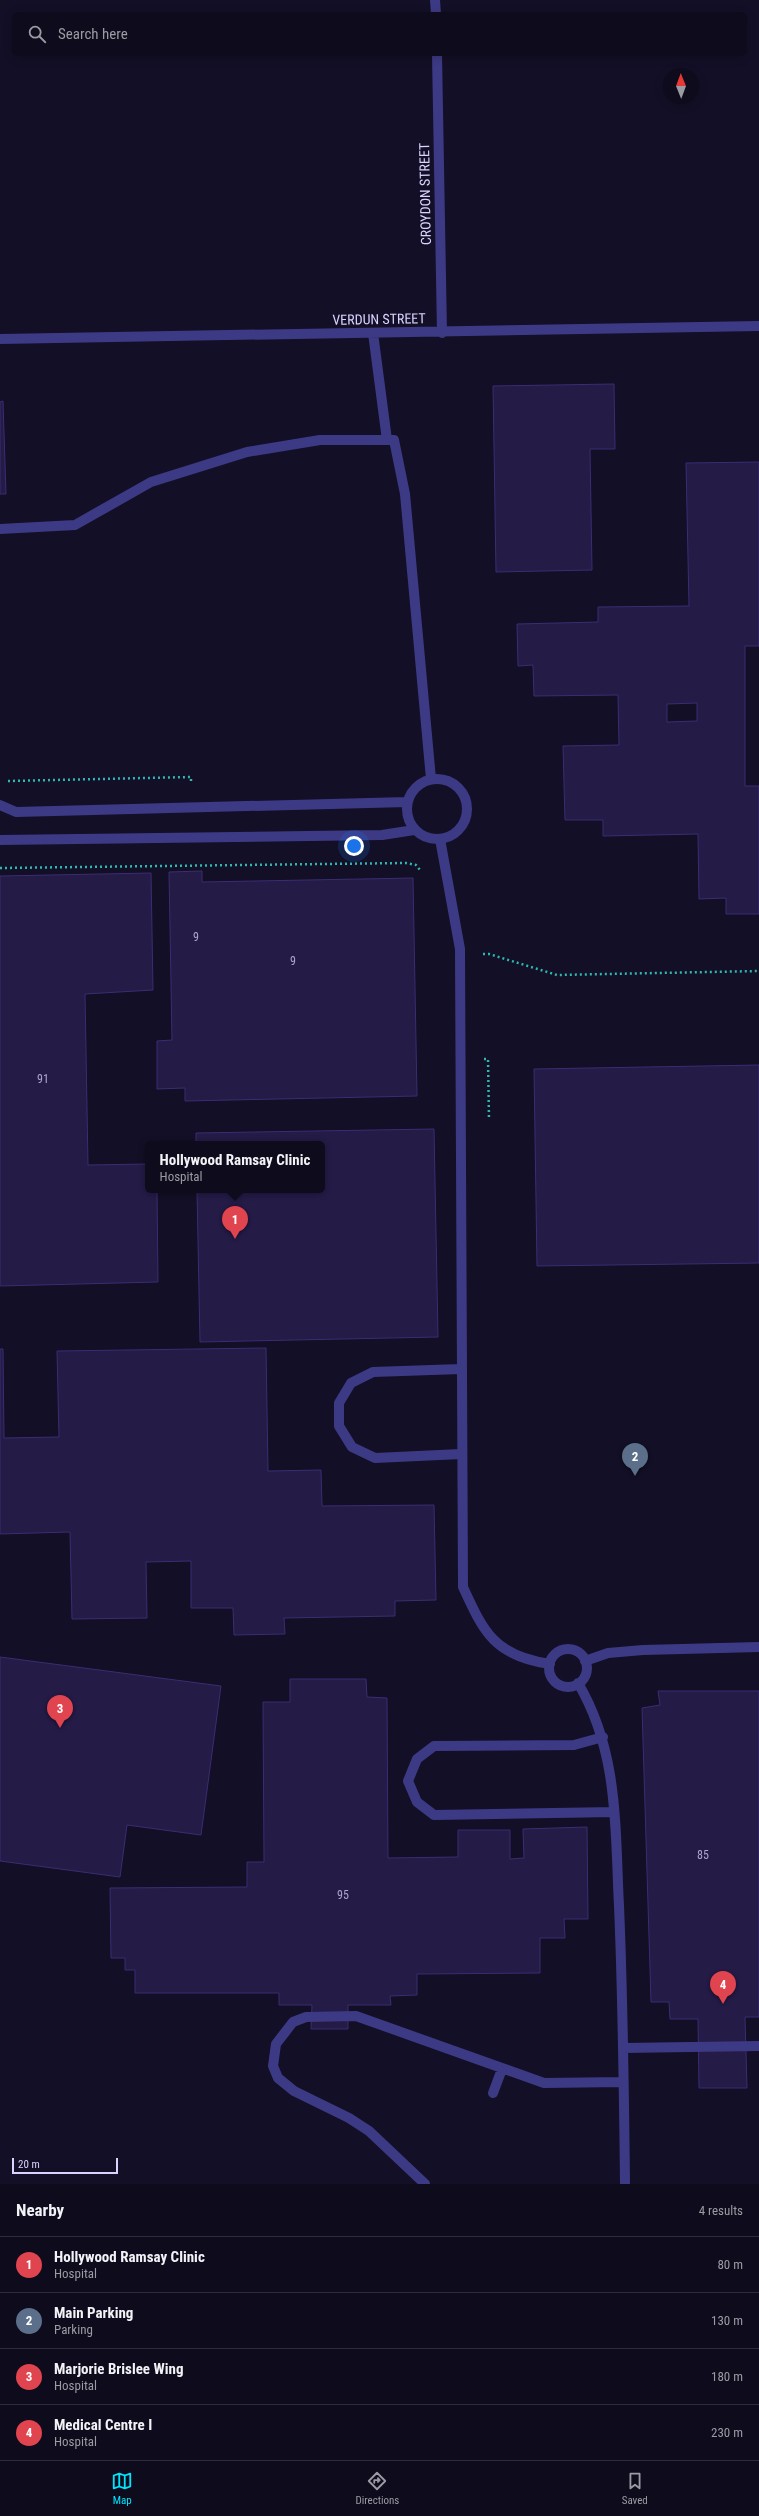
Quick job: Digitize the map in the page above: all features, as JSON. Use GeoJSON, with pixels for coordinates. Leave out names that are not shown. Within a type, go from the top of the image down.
{"type":"FeatureCollection","features":[{"type":"Feature","properties":{"kind":"street"},"geometry":{"type":"LineString","coordinates":[[436,0],[436,12]]}},
{"type":"Feature","properties":{"kind":"street","name":"CROYDON STREET"},"geometry":{"type":"LineString","coordinates":[[436,56],[442,333]]}},
{"type":"Feature","properties":{"kind":"street","name":"VERDUN STREET"},"geometry":{"type":"LineString","coordinates":[[0,339],[442,333],[759,326]]}},
{"type":"Feature","properties":{"kind":"street"},"geometry":{"type":"LineString","coordinates":[[373,333],[387,440]]}},
{"type":"Feature","properties":{"kind":"street"},"geometry":{"type":"LineString","coordinates":[[0,529],[76,525],[151,482],[247,452],[320,440],[394,440],[405,494],[431,779]]}},
{"type":"Feature","properties":{"kind":"street"},"geometry":{"type":"LineString","coordinates":[[431,779],[441,779],[454,785],[464,796],[467,805],[465,819],[458,832],[440,840],[430,839],[414,830],[406,812],[407,802],[412,791],[420,784],[431,779]]}},
{"type":"Feature","properties":{"kind":"street"},"geometry":{"type":"LineString","coordinates":[[0,805],[16,812],[407,802]]}},
{"type":"Feature","properties":{"kind":"street"},"geometry":{"type":"LineString","coordinates":[[0,840],[382,835],[414,830]]}},
{"type":"Feature","properties":{"kind":"street"},"geometry":{"type":"LineString","coordinates":[[440,840],[460,955],[461,1454],[463,1586],[482,1627],[506,1651],[536,1662],[550,1664]]}},
{"type":"Feature","properties":{"kind":"street"},"geometry":{"type":"LineString","coordinates":[[461,1369],[373,1372],[351,1383],[339,1403],[340,1426],[352,1447],[375,1458],[461,1454]]}},
{"type":"Feature","properties":{"kind":"street"},"geometry":{"type":"LineString","coordinates":[[585,1661],[608,1653],[643,1650],[759,1647]]}},
{"type":"Feature","properties":{"kind":"street"},"geometry":{"type":"LineString","coordinates":[[565,1649],[577,1652],[585,1661],[587,1671],[578,1683],[569,1686],[559,1684],[550,1674],[550,1664],[554,1656],[565,1649]]}},
{"type":"Feature","properties":{"kind":"street"},"geometry":{"type":"LineString","coordinates":[[578,1683],[588,1701],[603,1737],[611,1770],[622,1976],[626,2184]]}},
{"type":"Feature","properties":{"kind":"street"},"geometry":{"type":"LineString","coordinates":[[603,1737],[574,1745],[434,1746],[417,1759],[408,1781],[417,1802],[434,1815],[614,1812]]}},
{"type":"Feature","properties":{"kind":"street"},"geometry":{"type":"LineString","coordinates":[[425,2184],[369,2131],[349,2118],[285,2086],[278,2078],[273,2066],[276,2044],[293,2022],[306,2017],[356,2016],[544,2083],[623,2082]]}},
{"type":"Feature","properties":{"kind":"street"},"geometry":{"type":"LineString","coordinates":[[623,2048],[759,2046]]}},
{"type":"Feature","properties":{"kind":"street"},"geometry":{"type":"LineString","coordinates":[[493,2093],[502,2069]]}},
{"type":"Feature","properties":{"kind":"path"},"geometry":{"type":"LineString","coordinates":[[0,868],[406,863],[416,865],[423,873]]}},
{"type":"Feature","properties":{"kind":"path"},"geometry":{"type":"LineString","coordinates":[[460,955],[489,954],[557,975],[759,971]]}},
{"type":"Feature","properties":{"kind":"building"},"geometry":{"type":"Polygon","coordinates":[[[614,384],[615,449],[590,449],[592,570],[496,572],[493,386],[614,384]]]}},
{"type":"Feature","properties":{"kind":"building"},"geometry":{"type":"Polygon","coordinates":[[[3,401],[6,494],[0,494],[0,402],[3,401]]]}},
{"type":"Feature","properties":{"kind":"building"},"geometry":{"type":"Polygon","coordinates":[[[759,462],[759,646],[745,646],[745,786],[759,786],[759,914],[726,914],[726,898],[699,899],[698,834],[603,836],[603,820],[565,820],[563,746],[619,745],[618,695],[534,696],[533,665],[518,666],[517,624],[598,622],[598,607],[689,606],[686,463],[759,462]],[[697,703],[667,704],[667,722],[697,721],[697,703]]]}},
{"type":"Feature","properties":{"kind":"building"},"geometry":{"type":"Polygon","coordinates":[[[202,871],[202,882],[413,878],[417,1096],[185,1101],[185,1088],[157,1089],[157,1041],[172,1040],[169,872],[202,871]]]}},
{"type":"Feature","properties":{"kind":"building"},"geometry":{"type":"Polygon","coordinates":[[[151,873],[153,990],[85,994],[88,1165],[145,1164],[145,1193],[157,1193],[158,1282],[0,1286],[0,876],[151,873]]]}},
{"type":"Feature","properties":{"kind":"building"},"geometry":{"type":"Polygon","coordinates":[[[759,1065],[759,1263],[537,1266],[534,1069],[759,1065]]]}},
{"type":"Feature","properties":{"kind":"building"},"geometry":{"type":"Polygon","coordinates":[[[434,1129],[438,1337],[200,1342],[197,1193],[325,1193],[325,1141],[196,1141],[196,1133],[434,1129]]]}},
{"type":"Feature","properties":{"kind":"building"},"geometry":{"type":"Polygon","coordinates":[[[266,1348],[268,1471],[321,1470],[322,1506],[434,1505],[436,1600],[395,1601],[395,1616],[284,1618],[285,1634],[234,1635],[233,1608],[191,1608],[191,1561],[146,1562],[147,1618],[72,1619],[70,1532],[0,1534],[0,1349],[3,1349],[4,1438],[59,1437],[57,1351],[266,1348]]]}},
{"type":"Feature","properties":{"kind":"building"},"geometry":{"type":"Polygon","coordinates":[[[0,1657],[221,1686],[201,1835],[127,1825],[120,1877],[0,1861],[0,1657]]]}},
{"type":"Feature","properties":{"kind":"building"},"geometry":{"type":"Polygon","coordinates":[[[290,1679],[366,1679],[367,1697],[387,1698],[388,1858],[458,1857],[458,1830],[510,1830],[510,1859],[524,1858],[523,1829],[587,1827],[588,1919],[564,1919],[565,1938],[540,1938],[540,1973],[417,1974],[417,1995],[390,1996],[391,2005],[348,2005],[348,2029],[311,2029],[312,2005],[279,2005],[279,1993],[135,1993],[135,1970],[125,1970],[125,1958],[111,1958],[110,1888],[247,1887],[247,1862],[264,1862],[263,1702],[290,1702],[290,1679]]]}},
{"type":"Feature","properties":{"kind":"building"},"geometry":{"type":"Polygon","coordinates":[[[658,1691],[759,1691],[759,2017],[745,2017],[747,2088],[699,2088],[698,2019],[670,2019],[669,2002],[651,2002],[642,1708],[660,1705],[658,1691]]]}},
{"type":"Feature","properties":{"kind":"place","name":"Hollywood Ramsay Clinic"},"geometry":{"type":"Point","coordinates":[235,1239]}},
{"type":"Feature","properties":{"kind":"place","name":"Main Parking"},"geometry":{"type":"Point","coordinates":[635,1476]}},
{"type":"Feature","properties":{"kind":"place","name":"Marjorie Brislee Wing"},"geometry":{"type":"Point","coordinates":[60,1728]}},
{"type":"Feature","properties":{"kind":"place","name":"Medical Centre I"},"geometry":{"type":"Point","coordinates":[723,2004]}}]}
